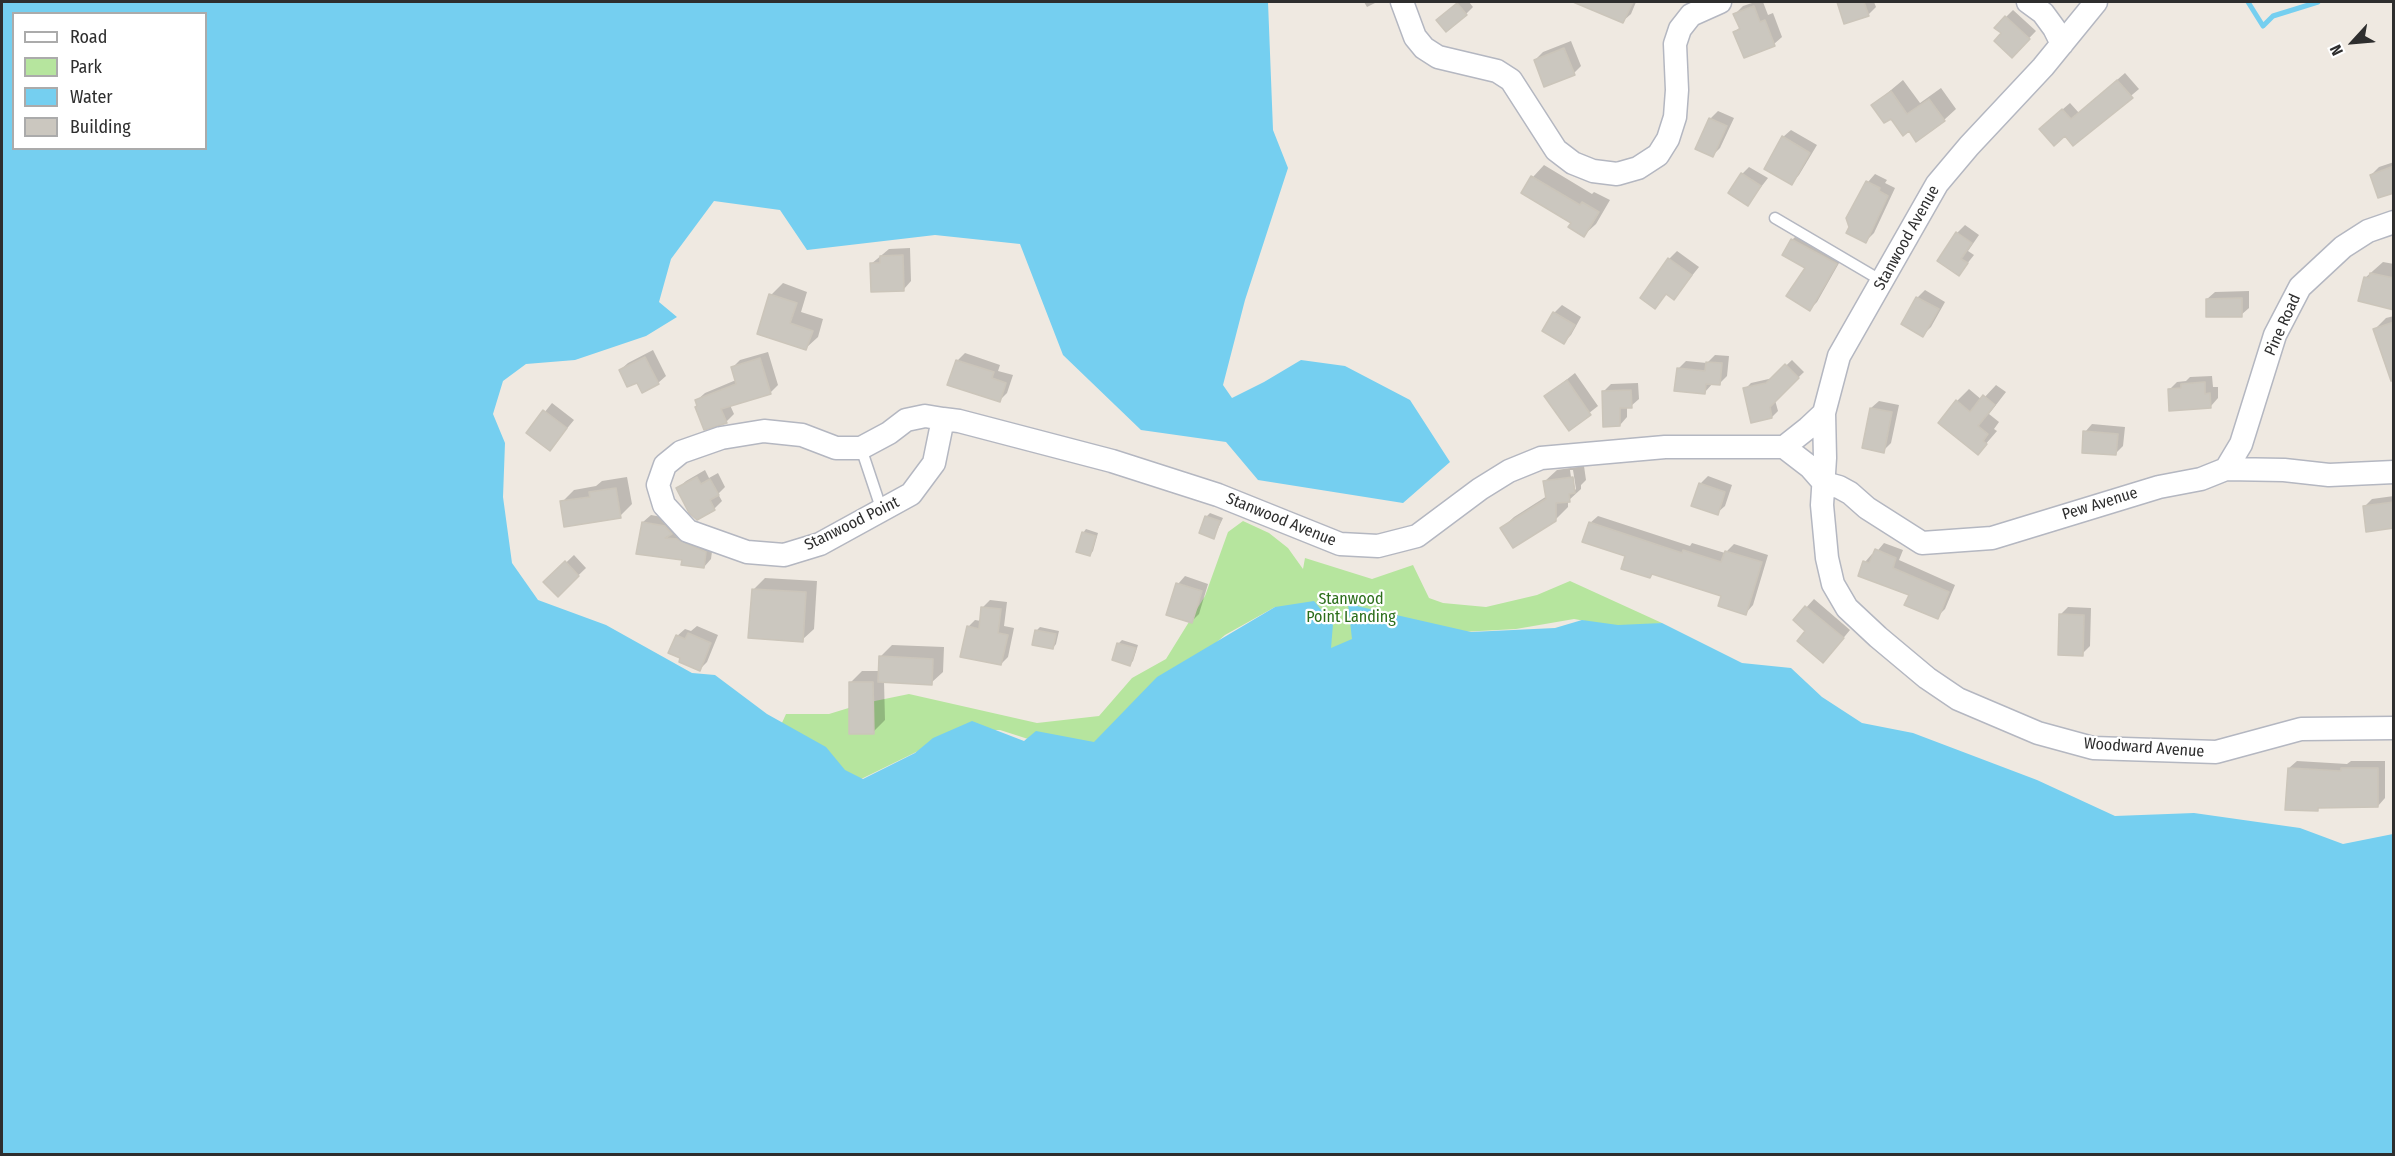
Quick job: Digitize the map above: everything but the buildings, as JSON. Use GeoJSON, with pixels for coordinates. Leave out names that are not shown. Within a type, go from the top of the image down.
{"type":"FeatureCollection","features":[{"type":"Feature","properties":{"kind":"street"},"geometry":{"type":"LineString","coordinates":[[1402,2],[1414,37],[1424,48],[1438,57],[1497,71],[1511,80],[1556,150],[1573,163],[1593,171],[1617,174],[1638,168],[1658,155],[1668,139],[1675,117],[1677,90],[1675,44],[1680,29],[1691,15],[1720,2]]}},
{"type":"Feature","properties":{"kind":"street"},"geometry":{"type":"LineString","coordinates":[[2028,2],[2043,13],[2062,44]]}},
{"type":"Feature","properties":{"kind":"street","name":"Stanwood Avenue"},"geometry":{"type":"LineString","coordinates":[[1824,483],[1824,413],[1839,356],[1937,184],[1969,146],[2043,68],[2096,2]]}},
{"type":"Feature","properties":{"kind":"street","name":"Pine Road"},"geometry":{"type":"LineString","coordinates":[[2226,469],[2241,444],[2275,334],[2300,287],[2343,247],[2368,231],[2394,222]]}},
{"type":"Feature","properties":{"kind":"street"},"geometry":{"type":"LineString","coordinates":[[1824,413],[1784,447],[1810,467],[1824,483]]}},
{"type":"Feature","properties":{"kind":"street"},"geometry":{"type":"LineString","coordinates":[[861,448],[889,433],[906,420],[924,416],[944,419]]}},
{"type":"Feature","properties":{"kind":"street","name":"Stanwood Avenue"},"geometry":{"type":"LineString","coordinates":[[944,419],[1112,461],[1218,495],[1340,544],[1378,546],[1417,536],[1480,489],[1509,471],[1542,458],[1665,447],[1784,447]]}},
{"type":"Feature","properties":{"kind":"street","name":"Stanwood Point"},"geometry":{"type":"LineString","coordinates":[[861,448],[836,448],[802,435],[764,430],[721,438],[681,452],[665,465],[658,485],[664,505],[688,531],[747,552],[784,555],[819,544],[863,519],[882,512],[911,494],[934,463],[944,419]]}},
{"type":"Feature","properties":{"kind":"street","name":"Pew Avenue"},"geometry":{"type":"LineString","coordinates":[[1824,483],[1851,493],[1867,508],[1922,543],[1992,538],[2159,487],[2201,479],[2226,469],[2284,470],[2329,475],[2394,472]]}},
{"type":"Feature","properties":{"kind":"street","name":"Woodward Avenue"},"geometry":{"type":"LineString","coordinates":[[1824,483],[1822,505],[1827,558],[1833,584],[1847,608],[1911,664],[1958,699],[2038,732],[2093,748],[2216,752],[2301,729],[2394,728]]}},
{"type":"Feature","properties":{"kind":"lane"},"geometry":{"type":"LineString","coordinates":[[1775,218],[1882,281]]}},
{"type":"Feature","properties":{"kind":"lane"},"geometry":{"type":"LineString","coordinates":[[861,448],[882,512]]}},
{"type":"Feature","properties":{"kind":"green space","name":"Stanwood Point Landing"},"geometry":{"type":"Polygon","coordinates":[[[1243,521],[1269,533],[1288,548],[1303,569],[1305,558],[1372,579],[1413,565],[1429,598],[1443,603],[1486,607],[1537,595],[1570,581],[1662,623],[1625,628],[1574,619],[1516,629],[1462,632],[1326,650],[1296,619],[1275,607],[1225,635],[1095,742],[1050,746],[1000,730],[961,730],[855,782],[776,736],[786,714],[829,714],[865,703],[909,694],[1037,723],[1099,716],[1132,678],[1166,659],[1205,596],[1228,532],[1243,521]]]}},
{"type":"Feature","properties":{"kind":"water"},"geometry":{"type":"Polygon","coordinates":[[[2,2],[1268,2],[1273,130],[1288,168],[1245,300],[1223,385],[1232,398],[1301,360],[1345,366],[1410,400],[1450,462],[1403,503],[1258,480],[1226,442],[1141,430],[1063,355],[1020,244],[935,235],[807,250],[780,210],[714,201],[671,259],[659,302],[677,317],[646,336],[575,360],[526,364],[503,381],[493,414],[505,443],[503,497],[512,563],[538,600],[606,625],[692,673],[715,675],[767,714],[826,747],[845,770],[863,779],[915,753],[933,738],[972,721],[1024,741],[1036,731],[1094,742],[1157,677],[1275,607],[1314,601],[1333,624],[1331,648],[1352,639],[1348,604],[1471,632],[1555,628],[1582,620],[1618,625],[1662,623],[1742,663],[1791,668],[1822,697],[1862,723],[1913,733],[2037,780],[2115,816],[2194,813],[2300,828],[2343,844],[2393,834],[2393,1154],[2,1154],[2,2]]]}},
{"type":"Feature","properties":{"kind":"waterway"},"geometry":{"type":"LineString","coordinates":[[2248,2],[2263,26],[2273,16],[2318,2]]}}]}
